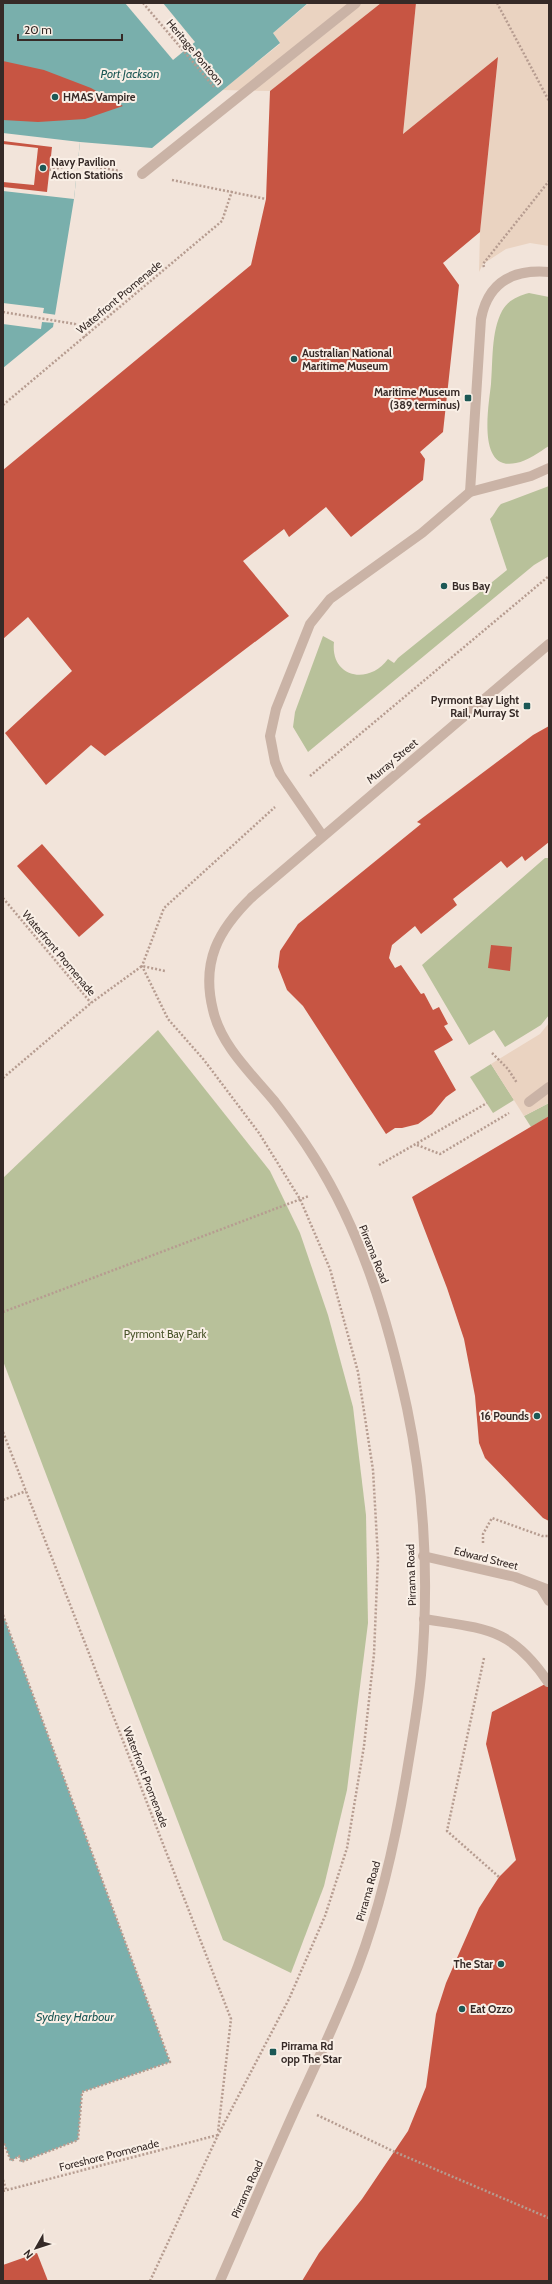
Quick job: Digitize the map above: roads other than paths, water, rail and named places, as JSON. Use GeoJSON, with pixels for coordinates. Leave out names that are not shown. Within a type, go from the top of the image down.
{"type":"FeatureCollection","features":[{"type":"Feature","properties":{"kind":"street"},"geometry":{"type":"LineString","coordinates":[[142,174],[356,3]]}},
{"type":"Feature","properties":{"kind":"street"},"geometry":{"type":"LineString","coordinates":[[470,492],[481,319],[484,305],[495,287],[516,275],[533,272],[549,272]]}},
{"type":"Feature","properties":{"kind":"street"},"geometry":{"type":"LineString","coordinates":[[322,836],[291,792],[275,762],[270,736],[271,723],[297,652],[310,624],[330,599],[422,533],[470,492],[531,476],[549,468]]}},
{"type":"Feature","properties":{"kind":"street","name":"Murray Street"},"geometry":{"type":"LineString","coordinates":[[252,898],[322,836],[549,644]]}},
{"type":"Feature","properties":{"kind":"street","name":"Pirrama Road"},"geometry":{"type":"LineString","coordinates":[[220,2281],[333,2028],[358,1965],[382,1895],[398,1822],[410,1752],[421,1675],[424,1619],[424,1556],[418,1478],[408,1412],[393,1348],[378,1294],[357,1241],[332,1187],[293,1126],[228,1044],[217,1024],[212,1008],[209,975],[216,940],[226,925],[252,898]]}},
{"type":"Feature","properties":{"kind":"street"},"geometry":{"type":"LineString","coordinates":[[529,1102],[549,1087]]}},
{"type":"Feature","properties":{"kind":"street","name":"Edward Street"},"geometry":{"type":"LineString","coordinates":[[424,1556],[515,1576],[545,1589]]}},
{"type":"Feature","properties":{"kind":"street"},"geometry":{"type":"LineString","coordinates":[[545,1589],[549,1602]]}},
{"type":"Feature","properties":{"kind":"street"},"geometry":{"type":"LineString","coordinates":[[424,1619],[485,1630],[508,1639],[528,1655],[548,1682]]}},
{"type":"Feature","properties":{"kind":"water","name":"Port Jackson"},"geometry":{"type":"Polygon","coordinates":[[[3,3],[308,3],[273,33],[280,43],[152,148],[80,142],[74,199],[53,327],[3,368],[3,3]]]}},
{"type":"Feature","properties":{"kind":"water","name":"Sydney Harbour"},"geometry":{"type":"Polygon","coordinates":[[[3,1615],[170,2062],[82,2092],[78,2140],[21,2162],[19,2156],[11,2161],[3,2141],[3,1615]]]}},
{"type":"Feature","properties":{"kind":"place","name":"HMAS Vampire"},"geometry":{"type":"Point","coordinates":[55,97]}},
{"type":"Feature","properties":{"kind":"place","name":"Navy Pavilion Action Stations"},"geometry":{"type":"Point","coordinates":[43,168]}},
{"type":"Feature","properties":{"kind":"place","name":"Australian National Maritime Museum"},"geometry":{"type":"Point","coordinates":[294,359]}},
{"type":"Feature","properties":{"kind":"place","name":"Maritime Museum (389 terminus)"},"geometry":{"type":"Point","coordinates":[468,398]}},
{"type":"Feature","properties":{"kind":"place","name":"Bus Bay"},"geometry":{"type":"Point","coordinates":[444,586]}},
{"type":"Feature","properties":{"kind":"place","name":"Pyrmont Bay Light Rail, Murray St"},"geometry":{"type":"Point","coordinates":[527,706]}},
{"type":"Feature","properties":{"kind":"place","name":"16 Pounds"},"geometry":{"type":"Point","coordinates":[537,1416]}},
{"type":"Feature","properties":{"kind":"place","name":"The Star"},"geometry":{"type":"Point","coordinates":[501,1964]}},
{"type":"Feature","properties":{"kind":"place","name":"Eat Ozzo"},"geometry":{"type":"Point","coordinates":[462,2009]}},
{"type":"Feature","properties":{"kind":"place","name":"Pirrama Rd opp The Star"},"geometry":{"type":"Point","coordinates":[273,2052]}},
{"type":"Feature","properties":{"kind":"park label","name":"Pyrmont Bay Park"},"geometry":{"type":"Point","coordinates":[165,1334]}}]}
